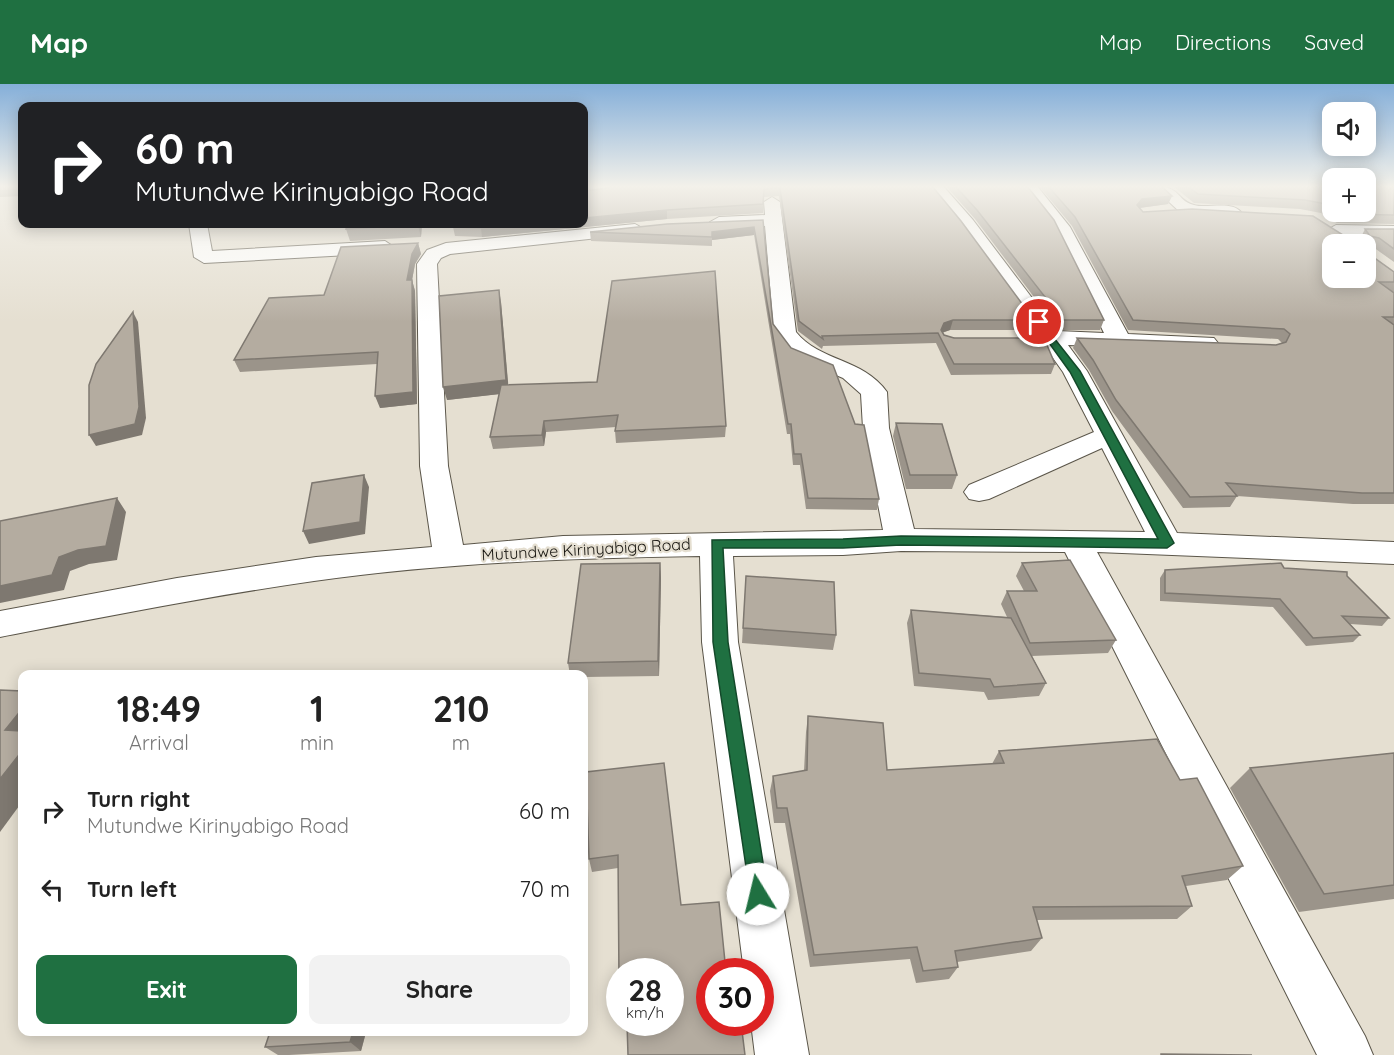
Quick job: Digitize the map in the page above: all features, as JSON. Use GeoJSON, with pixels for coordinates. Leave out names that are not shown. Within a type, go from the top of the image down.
{"type":"FeatureCollection","features":[{"type":"Feature","properties":{"kind":"street"},"geometry":{"type":"LineString","coordinates":[[199,231],[204,257],[410,246],[447,249],[615,231]]}},
{"type":"Feature","properties":{"kind":"street"},"geometry":{"type":"LineString","coordinates":[[774,231],[785,333],[799,351],[852,373],[874,392],[876,428],[901,540]]}},
{"type":"Feature","properties":{"kind":"street"},"geometry":{"type":"LineString","coordinates":[[972,231],[1040,338],[1075,371],[1167,543]]}},
{"type":"Feature","properties":{"kind":"street"},"geometry":{"type":"LineString","coordinates":[[1063,231],[1119,339]]}},
{"type":"Feature","properties":{"kind":"street"},"geometry":{"type":"LineString","coordinates":[[447,249],[434,254],[427,264],[434,466],[449,556]]}},
{"type":"Feature","properties":{"kind":"street"},"geometry":{"type":"LineString","coordinates":[[1040,338],[1225,344]]}},
{"type":"Feature","properties":{"kind":"street"},"geometry":{"type":"LineString","coordinates":[[979,492],[1109,435]]}},
{"type":"Feature","properties":{"kind":"street","name":"Mutundwe Kirinyabigo Road"},"geometry":{"type":"LineString","coordinates":[[3,626],[177,590],[316,569],[563,547],[716,543],[843,544],[901,540],[1075,541],[1394,553]]}},
{"type":"Feature","properties":{"kind":"street"},"geometry":{"type":"LineString","coordinates":[[1075,541],[1346,1055]]}},
{"type":"Feature","properties":{"kind":"street"},"geometry":{"type":"LineString","coordinates":[[716,543],[720,642],[782,1055]]}},
{"type":"Feature","properties":{"kind":"building"},"geometry":{"type":"Polygon","coordinates":[[[718,231],[712,232],[712,237],[590,232],[718,231]]]}},
{"type":"Feature","properties":{"kind":"building"},"geometry":{"type":"Polygon","coordinates":[[[755,231],[764,231],[773,324],[791,348],[833,365],[855,424],[864,425],[879,499],[808,498],[801,454],[794,454],[791,424],[788,424],[755,231]]]}},
{"type":"Feature","properties":{"kind":"building"},"geometry":{"type":"Polygon","coordinates":[[[786,231],[969,231],[1034,320],[953,320],[944,323],[941,330],[944,335],[954,338],[1044,338],[1055,364],[954,364],[938,333],[822,336],[823,339],[799,321],[786,231]]]}},
{"type":"Feature","properties":{"kind":"building"},"geometry":{"type":"Polygon","coordinates":[[[994,231],[1060,231],[1104,320],[1063,320],[994,231]]]}},
{"type":"Feature","properties":{"kind":"building"},"geometry":{"type":"Polygon","coordinates":[[[1083,231],[1337,231],[1341,234],[1322,234],[1322,288],[1376,288],[1376,259],[1394,272],[1394,282],[1379,282],[1394,293],[1394,317],[1383,317],[1394,325],[1394,493],[1362,493],[1226,483],[1237,496],[1190,497],[1116,400],[1093,360],[1077,338],[1276,345],[1286,342],[1290,334],[1284,329],[1133,320],[1083,231]]]}},
{"type":"Feature","properties":{"kind":"building"},"geometry":{"type":"Polygon","coordinates":[[[1367,231],[1394,231],[1394,249],[1376,237],[1376,234],[1369,234],[1367,231]]]}},
{"type":"Feature","properties":{"kind":"building"},"geometry":{"type":"Polygon","coordinates":[[[418,243],[412,254],[407,280],[412,280],[413,392],[375,396],[378,352],[234,360],[269,298],[324,295],[341,247],[418,243]]]}},
{"type":"Feature","properties":{"kind":"building"},"geometry":{"type":"Polygon","coordinates":[[[715,271],[726,426],[615,431],[618,415],[544,421],[542,435],[490,437],[501,385],[597,382],[612,281],[715,271]]]}},
{"type":"Feature","properties":{"kind":"building"},"geometry":{"type":"Polygon","coordinates":[[[499,290],[506,380],[443,387],[439,296],[499,290]]]}},
{"type":"Feature","properties":{"kind":"building"},"geometry":{"type":"Polygon","coordinates":[[[133,312],[139,407],[135,424],[89,435],[89,385],[96,364],[133,312]]]}},
{"type":"Feature","properties":{"kind":"building"},"geometry":{"type":"Polygon","coordinates":[[[896,423],[942,424],[957,475],[910,475],[896,423]]]}},
{"type":"Feature","properties":{"kind":"building"},"geometry":{"type":"Polygon","coordinates":[[[364,475],[360,522],[303,531],[312,483],[364,475]]]}},
{"type":"Feature","properties":{"kind":"building"},"geometry":{"type":"Polygon","coordinates":[[[117,498],[106,546],[78,550],[59,557],[52,575],[0,586],[0,521],[117,498]]]}},
{"type":"Feature","properties":{"kind":"building"},"geometry":{"type":"Polygon","coordinates":[[[1070,560],[1116,640],[1030,643],[1007,591],[1037,591],[1022,563],[1070,560]]]}},
{"type":"Feature","properties":{"kind":"building"},"geometry":{"type":"Polygon","coordinates":[[[660,563],[658,661],[568,663],[581,564],[660,563]]]}},
{"type":"Feature","properties":{"kind":"building"},"geometry":{"type":"Polygon","coordinates":[[[1281,563],[1284,568],[1347,572],[1347,576],[1389,618],[1342,616],[1360,635],[1313,638],[1280,599],[1165,593],[1165,570],[1281,563]]]}},
{"type":"Feature","properties":{"kind":"building"},"geometry":{"type":"Polygon","coordinates":[[[746,576],[834,582],[836,635],[743,628],[746,576]]]}},
{"type":"Feature","properties":{"kind":"building"},"geometry":{"type":"Polygon","coordinates":[[[911,610],[1011,618],[1046,683],[994,687],[990,679],[919,673],[911,610]]]}},
{"type":"Feature","properties":{"kind":"building"},"geometry":{"type":"Polygon","coordinates":[[[0,690],[18,691],[18,714],[5,730],[18,731],[18,756],[0,779],[0,690]]]}},
{"type":"Feature","properties":{"kind":"building"},"geometry":{"type":"Polygon","coordinates":[[[808,716],[883,723],[887,770],[1004,763],[999,751],[1157,739],[1180,780],[1197,778],[1243,866],[1182,876],[1192,906],[1033,907],[1042,938],[955,951],[958,967],[923,971],[917,947],[814,955],[787,808],[777,808],[773,776],[807,770],[808,716]]]}},
{"type":"Feature","properties":{"kind":"building"},"geometry":{"type":"Polygon","coordinates":[[[1394,753],[1394,885],[1324,894],[1250,768],[1394,753]]]}},
{"type":"Feature","properties":{"kind":"building"},"geometry":{"type":"Polygon","coordinates":[[[664,763],[681,905],[719,902],[725,958],[696,958],[696,1036],[743,1036],[745,1055],[628,1055],[627,1036],[684,1036],[684,958],[619,958],[618,855],[589,859],[588,772],[664,763]]]}},
{"type":"Feature","properties":{"kind":"building"},"geometry":{"type":"Polygon","coordinates":[[[269,1036],[352,1036],[350,1042],[265,1047],[269,1036]]]}},
{"type":"Feature","properties":{"kind":"building"},"geometry":{"type":"Polygon","coordinates":[[[1161,1054],[1252,1055],[1161,1055],[1161,1054]]]}},
{"type":"Feature","properties":{"kind":"route"},"geometry":{"type":"LineString","coordinates":[[758,894],[720,642],[716,543],[843,544],[901,540],[1167,543],[1075,371],[1039,322]]}}]}
